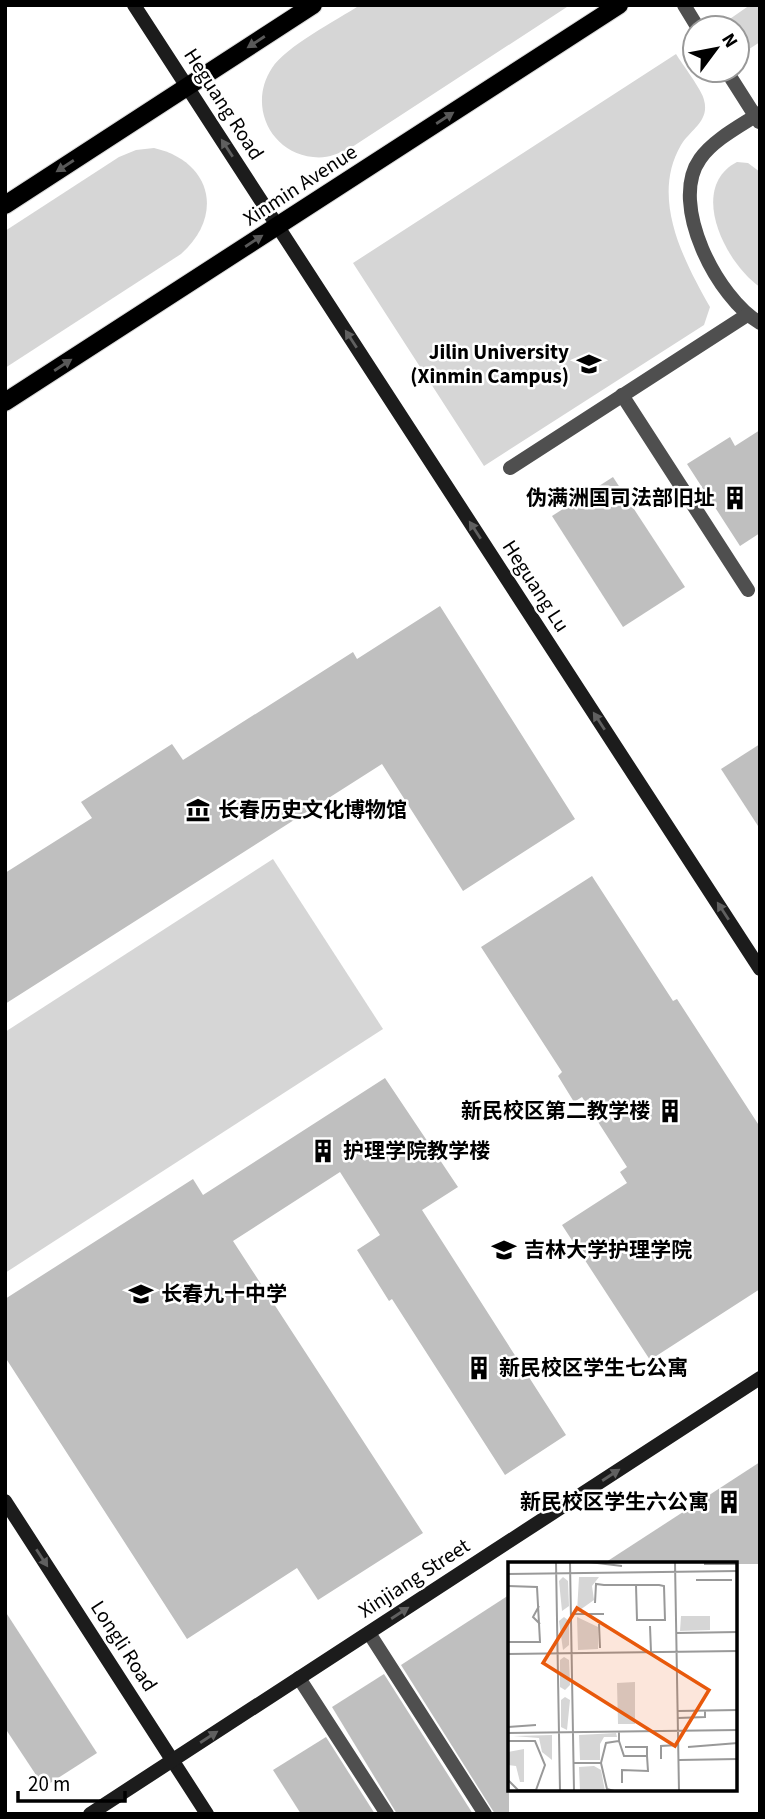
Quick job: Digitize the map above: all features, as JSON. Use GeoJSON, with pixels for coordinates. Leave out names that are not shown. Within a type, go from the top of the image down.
{"type":"FeatureCollection","features":[{"type":"Feature","properties":{"kind":"main road"},"geometry":{"type":"LineString","coordinates":[[5,205],[313,5]]}},
{"type":"Feature","properties":{"kind":"main road","name":"Xinmin Avenue"},"geometry":{"type":"LineString","coordinates":[[5,402],[619,5]]}},
{"type":"Feature","properties":{"kind":"street","name":"Heguang Road"},"geometry":{"type":"LineString","coordinates":[[134,5],[278,226]]}},
{"type":"Feature","properties":{"kind":"street","name":"Heguang Lu"},"geometry":{"type":"LineString","coordinates":[[278,226],[760,969]]}},
{"type":"Feature","properties":{"kind":"street","name":"Xinjiang Street"},"geometry":{"type":"LineString","coordinates":[[90,1814],[760,1378]]}},
{"type":"Feature","properties":{"kind":"street","name":"Longli Road"},"geometry":{"type":"LineString","coordinates":[[5,1501],[207,1814]]}},
{"type":"Feature","properties":{"kind":"lane"},"geometry":{"type":"LineString","coordinates":[[510,468],[622,396],[753,319],[734,302],[714,274],[700,243],[690,209],[690,186],[699,159],[719,141],[758,117],[736,84]]}},
{"type":"Feature","properties":{"kind":"lane"},"geometry":{"type":"LineString","coordinates":[[622,396],[748,590]]}},
{"type":"Feature","properties":{"kind":"lane"},"geometry":{"type":"LineString","coordinates":[[369,1633],[485,1814]]}},
{"type":"Feature","properties":{"kind":"lane"},"geometry":{"type":"LineString","coordinates":[[299,1678],[387,1814]]}},
{"type":"Feature","properties":{"kind":"shaded area"},"geometry":{"type":"Polygon","coordinates":[[[360,5],[570,5],[349,149],[322,157],[298,153],[274,136],[267,124],[262,96],[265,82],[272,68],[288,51],[360,5]]]}},
{"type":"Feature","properties":{"kind":"shaded area"},"geometry":{"type":"Polygon","coordinates":[[[750,5],[760,5],[760,42],[751,48],[751,14],[737,14],[750,5]]]}},
{"type":"Feature","properties":{"kind":"shaded area"},"geometry":{"type":"Polygon","coordinates":[[[676,54],[681,62],[681,84],[696,84],[700,90],[704,100],[704,114],[681,145],[672,165],[669,186],[674,229],[681,250],[710,307],[704,325],[484,466],[353,263],[676,54]]]}},
{"type":"Feature","properties":{"kind":"shaded area"},"geometry":{"type":"Polygon","coordinates":[[[154,148],[173,155],[199,177],[205,191],[207,207],[195,239],[181,254],[5,368],[5,231],[119,157],[136,150],[154,148]]]}},
{"type":"Feature","properties":{"kind":"shaded area"},"geometry":{"type":"Polygon","coordinates":[[[737,162],[748,163],[760,172],[760,287],[747,276],[725,244],[713,207],[715,189],[722,174],[737,162]]]}},
{"type":"Feature","properties":{"kind":"shaded area"},"geometry":{"type":"Polygon","coordinates":[[[273,859],[383,1029],[5,1273],[5,1032],[273,859]]]}},
{"type":"Feature","properties":{"kind":"building","name":"伪满洲国司法部旧址"},"geometry":{"type":"Polygon","coordinates":[[[760,430],[760,533],[740,546],[687,464],[730,437],[735,446],[760,430]]]}},
{"type":"Feature","properties":{"kind":"building"},"geometry":{"type":"Polygon","coordinates":[[[613,477],[685,587],[623,627],[552,516],[613,477]]]}},
{"type":"Feature","properties":{"kind":"building","name":"长春历史文化博物馆"},"geometry":{"type":"Polygon","coordinates":[[[440,606],[575,819],[463,891],[382,764],[5,1004],[5,873],[92,818],[81,802],[172,744],[183,760],[353,652],[357,659],[440,606]]]}},
{"type":"Feature","properties":{"kind":"building"},"geometry":{"type":"Polygon","coordinates":[[[760,744],[760,829],[721,769],[760,744]]]}},
{"type":"Feature","properties":{"kind":"building","name":"新民校区第二教学楼"},"geometry":{"type":"Polygon","coordinates":[[[592,876],[673,1001],[677,999],[760,1127],[760,1289],[650,1360],[562,1225],[627,1183],[620,1172],[627,1167],[582,1097],[574,1102],[558,1076],[562,1072],[481,947],[592,876]]]}},
{"type":"Feature","properties":{"kind":"building"},"geometry":{"type":"Polygon","coordinates":[[[385,1078],[458,1187],[422,1210],[566,1435],[505,1475],[392,1299],[389,1301],[357,1250],[380,1235],[340,1172],[233,1241],[423,1533],[318,1600],[297,1568],[187,1639],[5,1357],[5,1299],[193,1179],[203,1195],[385,1078]]]}},
{"type":"Feature","properties":{"kind":"building","name":"新民校区学生六公寓"},"geometry":{"type":"Polygon","coordinates":[[[760,1462],[760,1564],[606,1562],[760,1462]]]}},
{"type":"Feature","properties":{"kind":"building"},"geometry":{"type":"Polygon","coordinates":[[[508,1596],[509,1814],[495,1814],[401,1665],[508,1596]]]}},
{"type":"Feature","properties":{"kind":"building"},"geometry":{"type":"Polygon","coordinates":[[[5,1611],[97,1753],[44,1787],[5,1728],[5,1611]]]}},
{"type":"Feature","properties":{"kind":"building"},"geometry":{"type":"Polygon","coordinates":[[[384,1674],[473,1814],[397,1814],[332,1707],[384,1674]]]}},
{"type":"Feature","properties":{"kind":"building"},"geometry":{"type":"Polygon","coordinates":[[[326,1737],[375,1814],[301,1814],[273,1770],[326,1737]]]}},
{"type":"Feature","properties":{"kind":"place","name":"Jilin University (Xinmin Campus)"},"geometry":{"type":"Point","coordinates":[589,364]}},
{"type":"Feature","properties":{"kind":"place","name":"伪满洲国司法部旧址"},"geometry":{"type":"Point","coordinates":[735,498]}},
{"type":"Feature","properties":{"kind":"place","name":"长春历史文化博物馆"},"geometry":{"type":"Point","coordinates":[198,810]}},
{"type":"Feature","properties":{"kind":"place","name":"新民校区第二教学楼"},"geometry":{"type":"Point","coordinates":[670,1111]}},
{"type":"Feature","properties":{"kind":"place","name":"护理学院教学楼"},"geometry":{"type":"Point","coordinates":[323,1151]}},
{"type":"Feature","properties":{"kind":"place","name":"吉林大学护理学院"},"geometry":{"type":"Point","coordinates":[504,1250]}},
{"type":"Feature","properties":{"kind":"place","name":"长春九十中学"},"geometry":{"type":"Point","coordinates":[141,1294]}},
{"type":"Feature","properties":{"kind":"place","name":"新民校区学生七公寓"},"geometry":{"type":"Point","coordinates":[479,1368]}},
{"type":"Feature","properties":{"kind":"place","name":"新民校区学生六公寓"},"geometry":{"type":"Point","coordinates":[729,1502]}}]}
